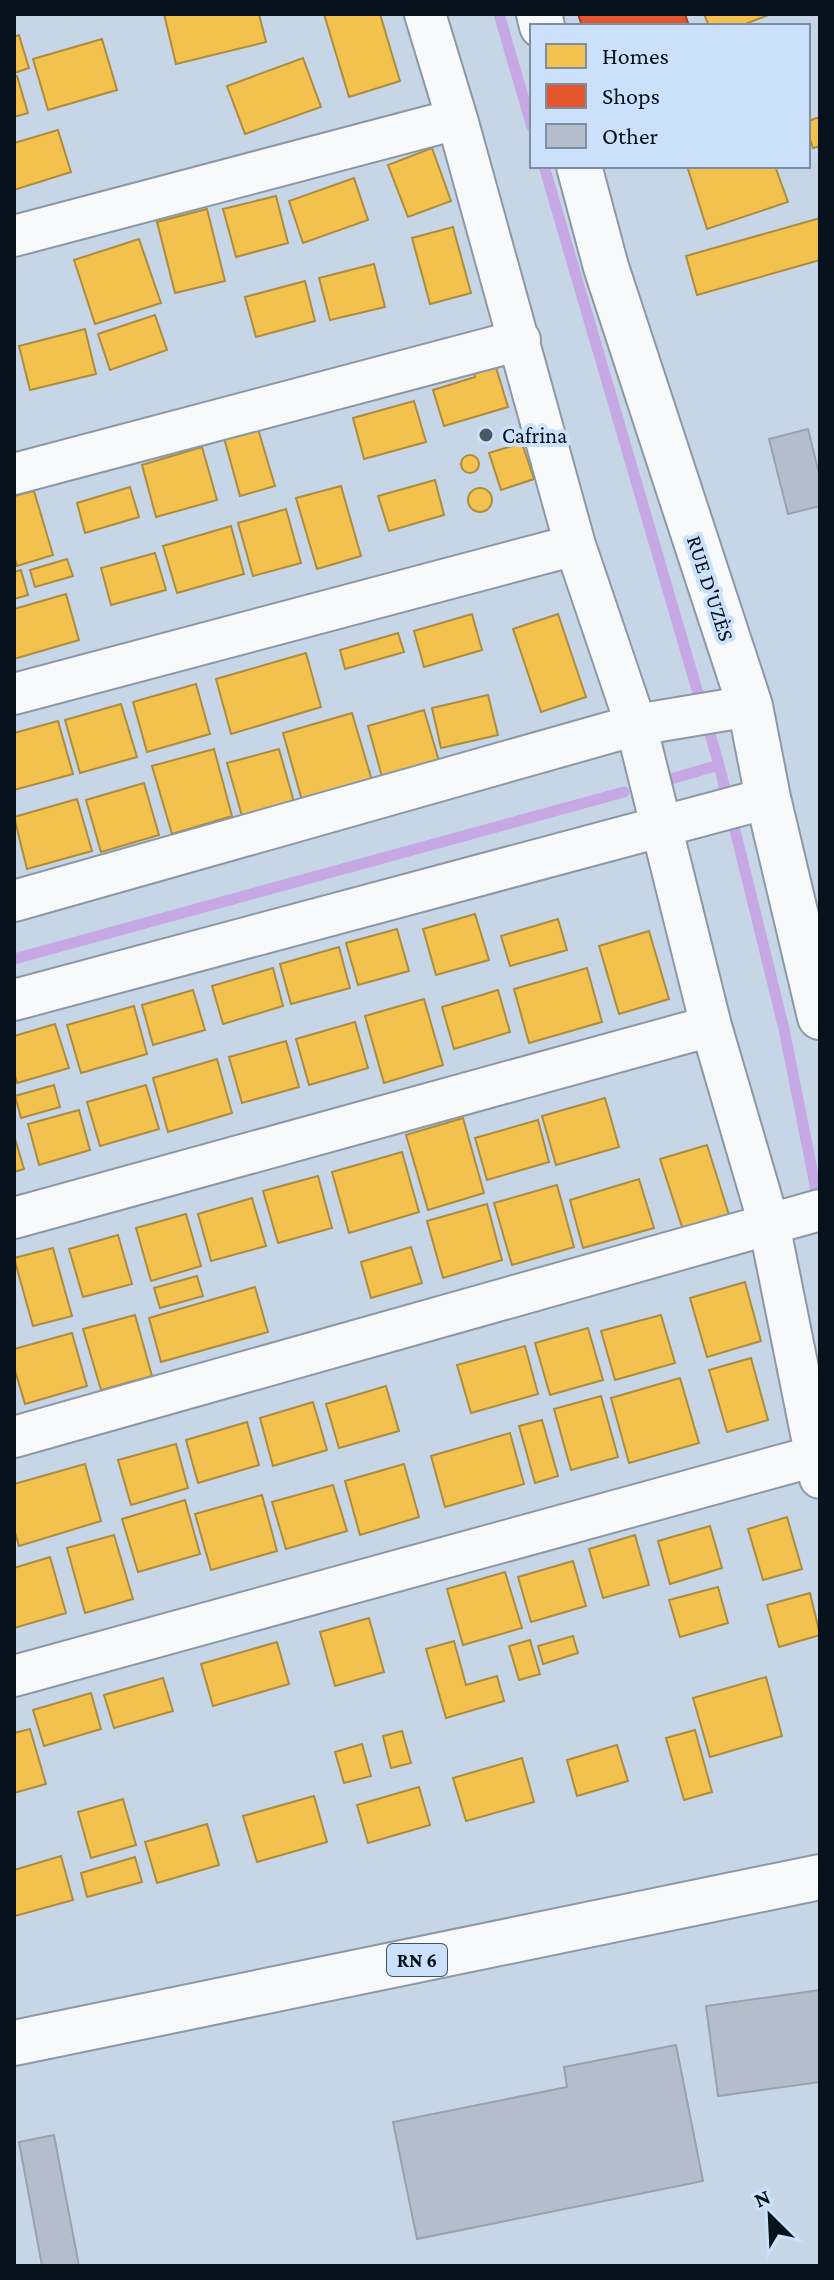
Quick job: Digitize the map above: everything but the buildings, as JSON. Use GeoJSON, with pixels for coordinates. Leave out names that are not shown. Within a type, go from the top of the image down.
{"type":"FeatureCollection","features":[{"type":"Feature","properties":{"kind":"street"},"geometry":{"type":"LineString","coordinates":[[14,1676],[818,1467],[769,1224],[711,1026],[636,725],[575,545],[520,340],[425,14]]}},
{"type":"Feature","properties":{"kind":"street"},"geometry":{"type":"LineString","coordinates":[[14,236],[457,119]]}},
{"type":"Feature","properties":{"kind":"street","name":"RUE D'UZÈS"},"geometry":{"type":"LineString","coordinates":[[580,168],[606,267],[750,706],[768,798],[820,1017]]}},
{"type":"Feature","properties":{"kind":"street"},"geometry":{"type":"LineString","coordinates":[[14,474],[520,340]]}},
{"type":"Feature","properties":{"kind":"street"},"geometry":{"type":"LineString","coordinates":[[14,694],[575,545]]}},
{"type":"Feature","properties":{"kind":"street"},"geometry":{"type":"LineString","coordinates":[[14,901],[636,725],[750,706]]}},
{"type":"Feature","properties":{"kind":"street"},"geometry":{"type":"LineString","coordinates":[[14,1000],[768,798]]}},
{"type":"Feature","properties":{"kind":"street"},"geometry":{"type":"LineString","coordinates":[[14,1218],[711,1026]]}},
{"type":"Feature","properties":{"kind":"street"},"geometry":{"type":"LineString","coordinates":[[14,1437],[820,1210]]}},
{"type":"Feature","properties":{"kind":"street","name":"RN 6"},"geometry":{"type":"LineString","coordinates":[[14,2043],[820,1877]]}},
{"type":"Feature","properties":{"kind":"waterway"},"geometry":{"type":"LineString","coordinates":[[499,14],[530,120]]}},
{"type":"Feature","properties":{"kind":"waterway"},"geometry":{"type":"LineString","coordinates":[[545,168],[719,765],[784,1029],[819,1205]]}},
{"type":"Feature","properties":{"kind":"waterway"},"geometry":{"type":"LineString","coordinates":[[674,778],[719,765]]}},
{"type":"Feature","properties":{"kind":"waterway"},"geometry":{"type":"LineString","coordinates":[[14,959],[624,792]]}},
{"type":"Feature","properties":{"kind":"place","name":"Cafrina"},"geometry":{"type":"Point","coordinates":[486,435]}}]}
